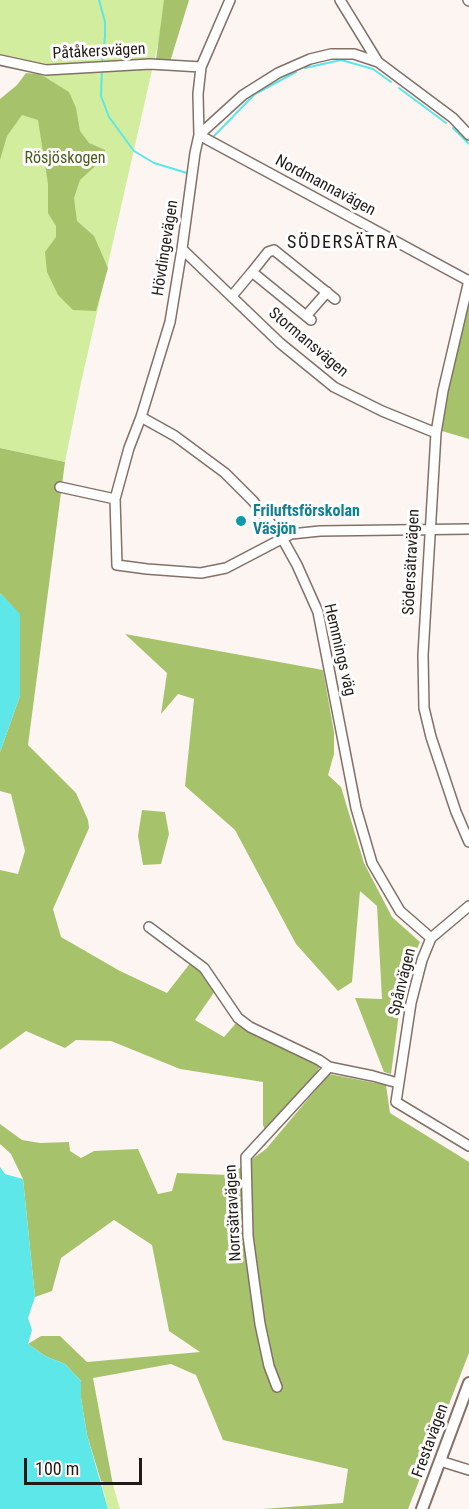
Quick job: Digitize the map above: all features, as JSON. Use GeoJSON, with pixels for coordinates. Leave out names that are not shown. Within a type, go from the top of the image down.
{"type":"FeatureCollection","features":[{"type":"Feature","properties":{"kind":"street","name":"Hövdingevägen"},"geometry":{"type":"LineString","coordinates":[[230,0],[201,66],[198,94],[199,135],[170,322],[115,499],[117,565],[201,573],[226,568],[282,538]]}},
{"type":"Feature","properties":{"kind":"street"},"geometry":{"type":"LineString","coordinates":[[340,0],[378,62]]}},
{"type":"Feature","properties":{"kind":"street"},"geometry":{"type":"LineString","coordinates":[[199,135],[243,96],[278,73],[310,58],[331,54],[354,54],[378,62],[453,118],[469,135]]}},
{"type":"Feature","properties":{"kind":"street","name":"Påtåkersvägen"},"geometry":{"type":"LineString","coordinates":[[0,60],[46,69],[150,64],[201,66]]}},
{"type":"Feature","properties":{"kind":"street","name":"Nordmannavägen"},"geometry":{"type":"LineString","coordinates":[[199,135],[469,280]]}},
{"type":"Feature","properties":{"kind":"street","name":"Stormansvägen"},"geometry":{"type":"LineString","coordinates":[[182,249],[280,343],[334,387],[436,434]]}},
{"type":"Feature","properties":{"kind":"street"},"geometry":{"type":"LineString","coordinates":[[232,296],[268,252],[274,250],[335,299]]}},
{"type":"Feature","properties":{"kind":"street","name":"Stormansvägen"},"geometry":{"type":"LineString","coordinates":[[252,272],[308,318],[327,292]]}},
{"type":"Feature","properties":{"kind":"street","name":"Södersätravägen"},"geometry":{"type":"LineString","coordinates":[[469,280],[443,391],[436,434],[423,655],[424,708],[431,737],[456,812],[469,842]]}},
{"type":"Feature","properties":{"kind":"street","name":"Hemmings väg"},"geometry":{"type":"LineString","coordinates":[[141,417],[175,436],[225,473],[253,501],[282,538],[318,612],[356,808],[372,863],[400,911],[431,938]]}},
{"type":"Feature","properties":{"kind":"street"},"geometry":{"type":"LineString","coordinates":[[60,487],[115,499]]}},
{"type":"Feature","properties":{"kind":"street"},"geometry":{"type":"LineString","coordinates":[[282,538],[291,534],[320,531],[469,529]]}},
{"type":"Feature","properties":{"kind":"street","name":"Spånvägen"},"geometry":{"type":"LineString","coordinates":[[398,1083],[416,980],[422,960],[431,938],[469,906]]}},
{"type":"Feature","properties":{"kind":"street"},"geometry":{"type":"LineString","coordinates":[[149,927],[204,968],[238,1018],[250,1027],[319,1060],[329,1068],[398,1083],[396,1102],[469,1146]]}},
{"type":"Feature","properties":{"kind":"street","name":"Norrsätravägen"},"geometry":{"type":"LineString","coordinates":[[277,1387],[269,1366],[260,1324],[249,1247],[246,1157],[329,1068]]}},
{"type":"Feature","properties":{"kind":"street","name":"Frestavägen"},"geometry":{"type":"LineString","coordinates":[[422,1509],[469,1383]]}},
{"type":"Feature","properties":{"kind":"street"},"geometry":{"type":"LineString","coordinates":[[440,1461],[469,1470]]}},
{"type":"Feature","properties":{"kind":"green space","name":"Rösjöskogen"},"geometry":{"type":"Polygon","coordinates":[[[0,0],[168,0],[65,462],[0,448],[0,99],[22,103],[45,80],[40,72],[22,71],[0,65],[0,0]]]}},
{"type":"Feature","properties":{"kind":"green space"},"geometry":{"type":"Polygon","coordinates":[[[164,0],[189,0],[170,62],[156,60],[164,0]]]}},
{"type":"Feature","properties":{"kind":"green space"},"geometry":{"type":"Polygon","coordinates":[[[26,73],[40,74],[69,92],[76,108],[80,131],[89,143],[105,150],[105,157],[80,180],[74,198],[77,221],[94,236],[108,268],[96,311],[73,310],[58,295],[47,272],[45,252],[56,237],[56,226],[48,213],[48,184],[38,120],[22,115],[7,136],[0,160],[0,99],[17,85],[26,73]]]}},
{"type":"Feature","properties":{"kind":"green space"},"geometry":{"type":"Polygon","coordinates":[[[469,300],[469,439],[442,431],[455,353],[469,300]]]}},
{"type":"Feature","properties":{"kind":"green space"},"geometry":{"type":"Polygon","coordinates":[[[0,448],[65,462],[28,745],[76,793],[88,820],[89,828],[53,909],[61,937],[120,971],[167,993],[191,962],[207,977],[215,991],[195,1020],[224,1037],[237,1022],[320,1066],[313,1079],[265,1130],[263,1082],[180,1069],[111,1041],[76,1040],[65,1048],[26,1031],[0,1050],[0,870],[18,874],[25,851],[11,794],[0,791],[0,752],[20,696],[20,615],[0,593],[0,448]]]}},
{"type":"Feature","properties":{"kind":"green space"},"geometry":{"type":"Polygon","coordinates":[[[125,634],[323,670],[334,732],[334,754],[328,775],[341,787],[364,863],[392,917],[420,942],[403,982],[391,1074],[384,1072],[355,998],[382,999],[377,906],[360,891],[352,982],[338,991],[296,944],[235,830],[185,786],[194,699],[178,694],[161,714],[167,673],[125,634]]]}},
{"type":"Feature","properties":{"kind":"green space"},"geometry":{"type":"Polygon","coordinates":[[[142,810],[165,812],[169,834],[161,864],[143,865],[138,836],[142,810]]]}},
{"type":"Feature","properties":{"kind":"green space"},"geometry":{"type":"Polygon","coordinates":[[[329,1074],[386,1085],[390,1113],[469,1162],[469,1353],[408,1509],[262,1509],[343,1503],[348,1469],[223,1440],[196,1375],[171,1364],[93,1378],[113,1485],[101,1481],[87,1435],[81,1398],[81,1381],[65,1364],[45,1356],[28,1344],[41,1336],[60,1336],[87,1362],[200,1352],[169,1331],[152,1245],[114,1220],[61,1258],[52,1291],[35,1297],[23,1179],[11,1154],[0,1144],[0,1124],[22,1140],[40,1143],[69,1142],[70,1151],[81,1158],[94,1151],[138,1149],[158,1194],[172,1191],[177,1173],[230,1175],[266,1149],[329,1074]]]}},
{"type":"Feature","properties":{"kind":"green space"},"geometry":{"type":"Polygon","coordinates":[[[101,1481],[113,1485],[120,1509],[108,1509],[101,1481]]]}},
{"type":"Feature","properties":{"kind":"water"},"geometry":{"type":"Polygon","coordinates":[[[0,593],[20,614],[20,696],[0,752],[0,593]]]}},
{"type":"Feature","properties":{"kind":"water"},"geometry":{"type":"Polygon","coordinates":[[[0,1167],[5,1174],[23,1179],[35,1297],[28,1318],[32,1330],[28,1344],[45,1356],[65,1364],[81,1381],[81,1398],[87,1435],[108,1509],[0,1509],[0,1167]]]}},
{"type":"Feature","properties":{"kind":"waterway"},"geometry":{"type":"LineString","coordinates":[[99,0],[105,22],[102,63]]}},
{"type":"Feature","properties":{"kind":"waterway"},"geometry":{"type":"LineString","coordinates":[[305,68],[341,60],[373,69],[391,82]]}},
{"type":"Feature","properties":{"kind":"waterway"},"geometry":{"type":"LineString","coordinates":[[102,68],[101,96],[109,117],[134,151],[154,163],[187,173]]}},
{"type":"Feature","properties":{"kind":"waterway"},"geometry":{"type":"LineString","coordinates":[[214,136],[255,94],[296,72]]}},
{"type":"Feature","properties":{"kind":"waterway"},"geometry":{"type":"LineString","coordinates":[[399,88],[446,123]]}},
{"type":"Feature","properties":{"kind":"waterway"},"geometry":{"type":"LineString","coordinates":[[453,128],[469,144]]}},
{"type":"Feature","properties":{"kind":"place","name":"Friluftsförskolan Väsjön"},"geometry":{"type":"Point","coordinates":[241,521]}},
{"type":"Feature","properties":{"kind":"district","name":"SÖDERSÄTRA"},"geometry":{"type":"Point","coordinates":[343,243]}}]}
